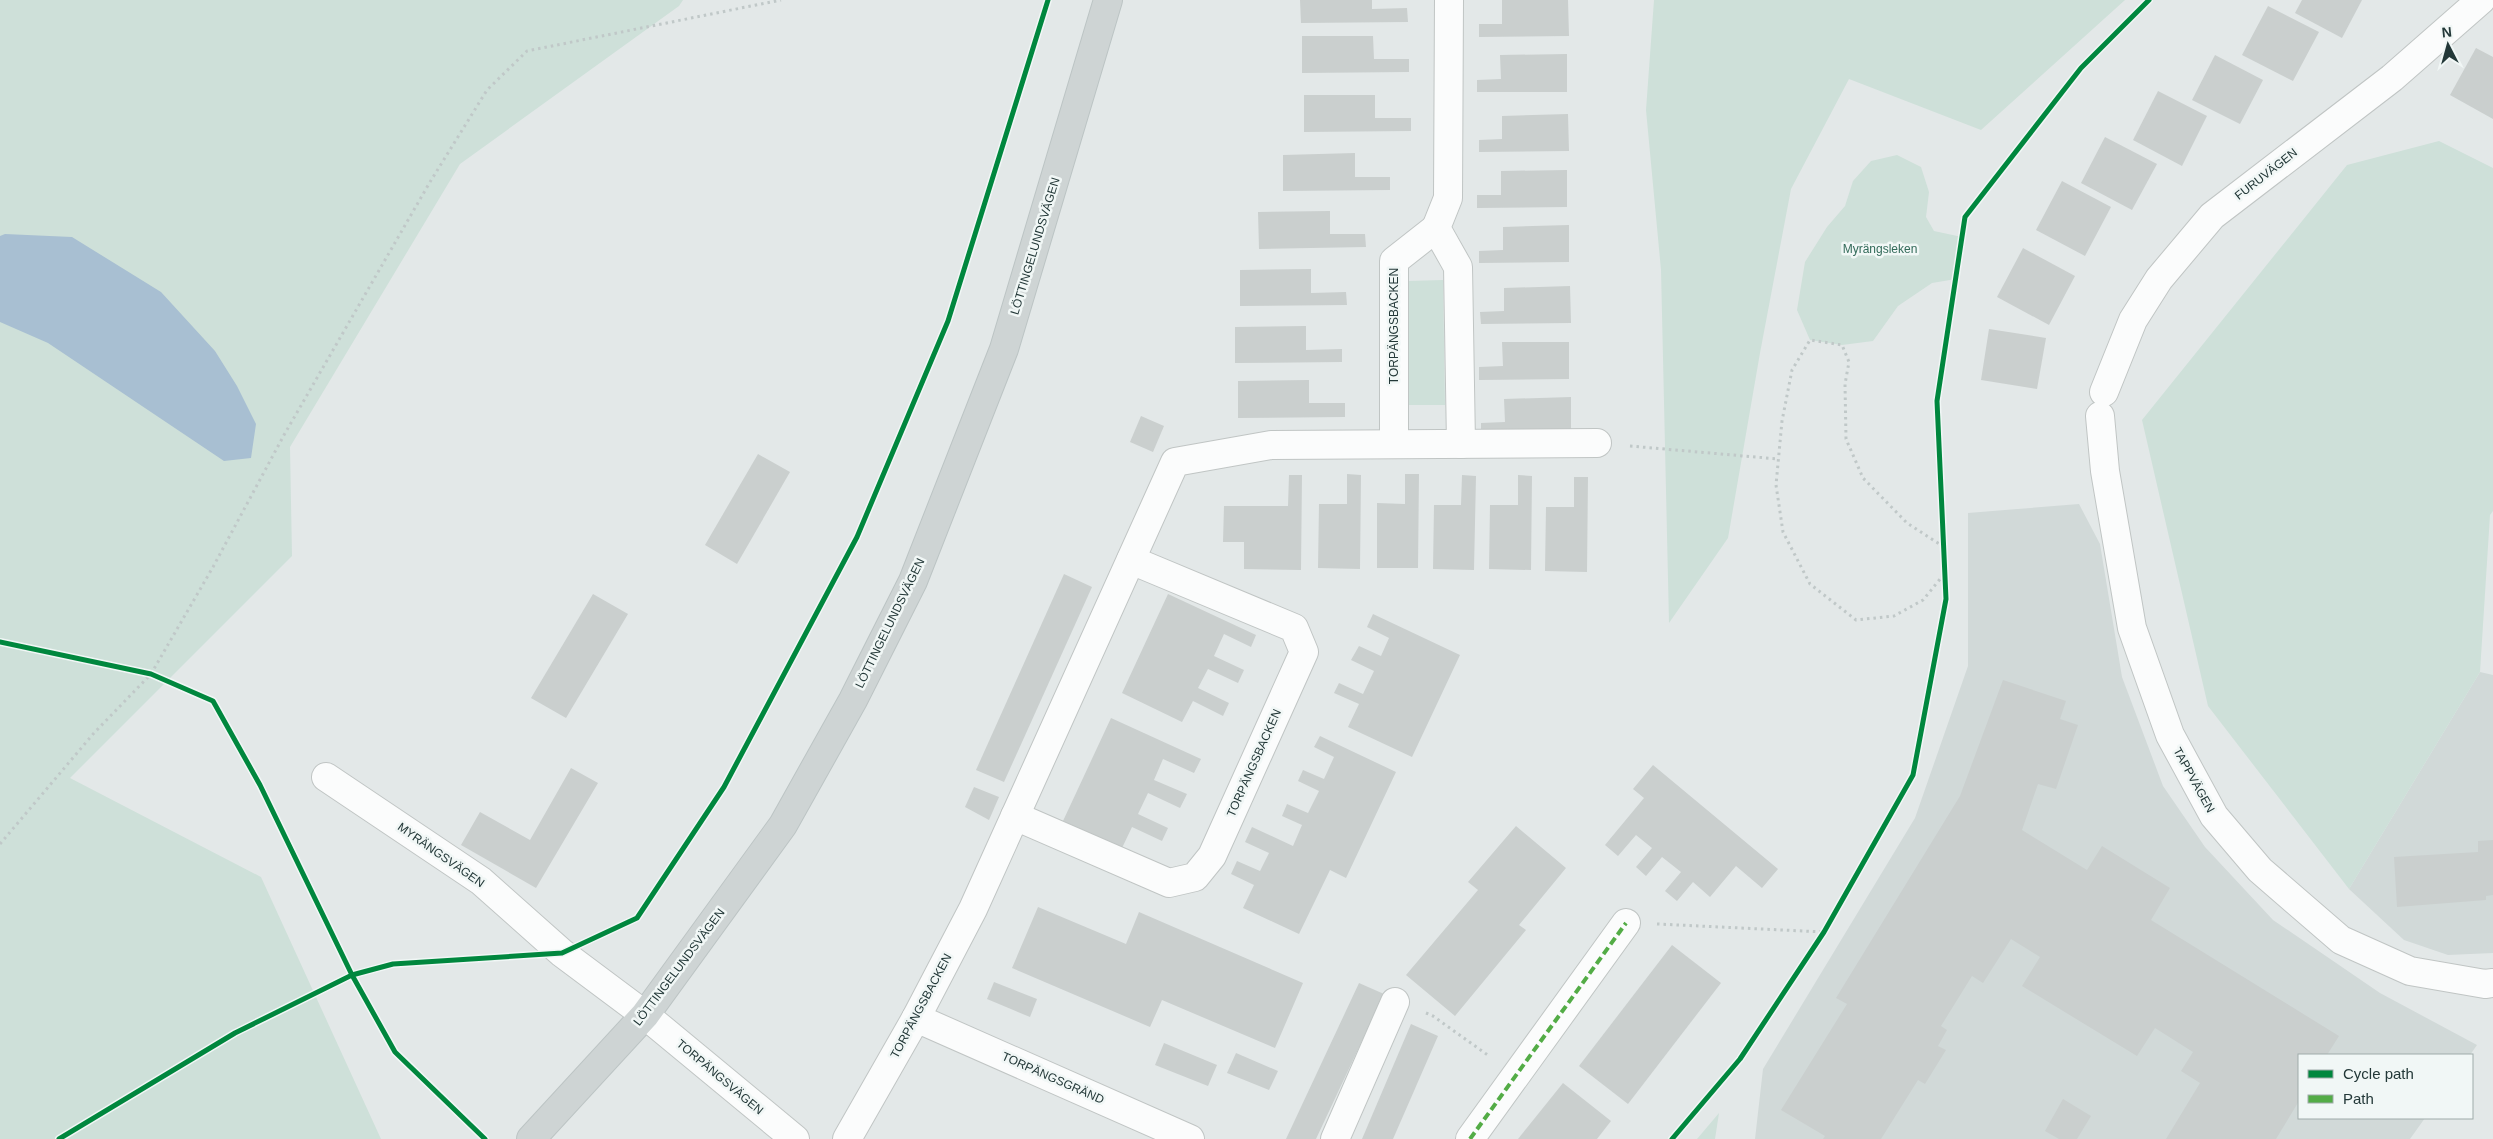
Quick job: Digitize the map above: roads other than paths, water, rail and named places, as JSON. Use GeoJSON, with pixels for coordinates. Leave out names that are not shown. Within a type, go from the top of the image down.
{"type":"FeatureCollection","features":[{"type":"Feature","properties":{"kind":"main road","name":"LÖTTINGELUNDSVÄGEN"},"geometry":{"type":"LineString","coordinates":[[531,1139],[645,1015],[783,825],[853,700],[913,581],[1004,349],[1108,0]]}},
{"type":"Feature","properties":{"kind":"street"},"geometry":{"type":"LineString","coordinates":[[1449,0],[1448,198],[1436,228],[1458,267],[1461,444]]}},
{"type":"Feature","properties":{"kind":"street","name":"FURUVÄGEN"},"geometry":{"type":"LineString","coordinates":[[2102,404],[2133,320],[2159,279],[2212,216],[2392,78],[2481,0]]}},
{"type":"Feature","properties":{"kind":"street","name":"TORPÄNGSBACKEN"},"geometry":{"type":"LineString","coordinates":[[1394,444],[1394,261],[1436,228]]}},
{"type":"Feature","properties":{"kind":"street","name":"TAPPVÄGEN"},"geometry":{"type":"LineString","coordinates":[[2102,404],[2105,471],[2132,628],[2170,735],[2214,816],[2260,870],[2341,940],[2410,970],[2485,984],[2493,983]]}},
{"type":"Feature","properties":{"kind":"street","name":"TORPÄNGSBACKEN"},"geometry":{"type":"LineString","coordinates":[[847,1139],[916,1018],[973,909],[1175,462],[1271,445],[1597,443]]}},
{"type":"Feature","properties":{"kind":"street","name":"TORPÄNGSBACKEN"},"geometry":{"type":"LineString","coordinates":[[1015,816],[1169,883],[1195,877],[1212,856],[1304,652],[1294,628],[1131,560]]}},
{"type":"Feature","properties":{"kind":"street","name":"MYRÄNGSVÄGEN"},"geometry":{"type":"LineString","coordinates":[[326,777],[481,881],[562,953],[645,1015]]}},
{"type":"Feature","properties":{"kind":"street"},"geometry":{"type":"LineString","coordinates":[[1470,1139],[1626,923]]}},
{"type":"Feature","properties":{"kind":"street"},"geometry":{"type":"LineString","coordinates":[[1335,1139],[1395,1002]]}},
{"type":"Feature","properties":{"kind":"street","name":"TORPÄNGSVÄGEN"},"geometry":{"type":"LineString","coordinates":[[645,1015],[795,1139]]}},
{"type":"Feature","properties":{"kind":"street","name":"TORPÄNGSGRÄND"},"geometry":{"type":"LineString","coordinates":[[916,1018],[1190,1139]]}},
{"type":"Feature","properties":{"kind":"water"},"geometry":{"type":"Polygon","coordinates":[[[5,234],[72,237],[161,292],[215,351],[237,386],[256,424],[251,458],[224,461],[48,343],[0,322],[0,236],[5,234]]]}},
{"type":"Feature","properties":{"kind":"park label","name":"Myrängsleken"},"geometry":{"type":"Point","coordinates":[1880,249]}}]}
